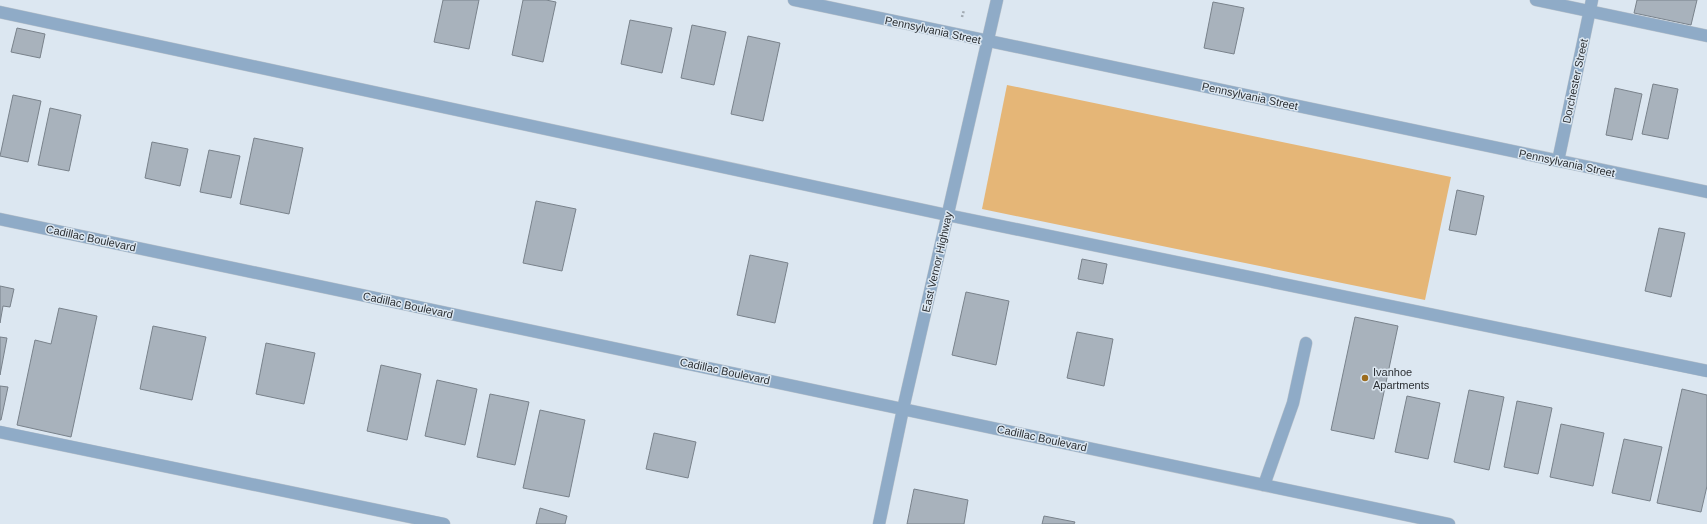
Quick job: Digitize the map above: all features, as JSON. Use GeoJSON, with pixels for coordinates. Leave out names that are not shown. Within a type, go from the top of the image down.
{"type":"FeatureCollection","features":[{"type":"Feature","properties":{"kind":"street","name":"Pennsylvania Street"},"geometry":{"type":"LineString","coordinates":[[794,0],[1707,192]]}},
{"type":"Feature","properties":{"kind":"street","name":"East Vernor Highway"},"geometry":{"type":"LineString","coordinates":[[879,524],[903,409],[997,0]]}},
{"type":"Feature","properties":{"kind":"street"},"geometry":{"type":"LineString","coordinates":[[1536,0],[1591,6],[1707,36]]}},
{"type":"Feature","properties":{"kind":"street","name":"Dorchester Street"},"geometry":{"type":"LineString","coordinates":[[1558,161],[1591,6]]}},
{"type":"Feature","properties":{"kind":"street"},"geometry":{"type":"LineString","coordinates":[[0,12],[947,215],[1707,371]]}},
{"type":"Feature","properties":{"kind":"street","name":"Cadillac Boulevard"},"geometry":{"type":"LineString","coordinates":[[0,219],[1449,524]]}},
{"type":"Feature","properties":{"kind":"street"},"geometry":{"type":"LineString","coordinates":[[1264,485],[1293,404],[1306,343]]}},
{"type":"Feature","properties":{"kind":"street"},"geometry":{"type":"LineString","coordinates":[[0,432],[444,524]]}},
{"type":"Feature","properties":{"kind":"shaded area"},"geometry":{"type":"Polygon","coordinates":[[[1007,85],[1451,177],[1425,300],[982,209],[1007,85]]]}},
{"type":"Feature","properties":{"kind":"building"},"geometry":{"type":"Polygon","coordinates":[[[443,0],[479,0],[469,49],[434,42],[443,0]]]}},
{"type":"Feature","properties":{"kind":"building"},"geometry":{"type":"Polygon","coordinates":[[[523,0],[546,0],[556,2],[543,62],[512,55],[523,0]]]}},
{"type":"Feature","properties":{"kind":"building"},"geometry":{"type":"Polygon","coordinates":[[[1637,0],[1697,0],[1691,25],[1634,13],[1637,0]]]}},
{"type":"Feature","properties":{"kind":"building"},"geometry":{"type":"Polygon","coordinates":[[[1213,2],[1244,8],[1234,54],[1204,48],[1213,2]]]}},
{"type":"Feature","properties":{"kind":"building"},"geometry":{"type":"Polygon","coordinates":[[[630,20],[672,28],[662,73],[621,64],[630,20]]]}},
{"type":"Feature","properties":{"kind":"building"},"geometry":{"type":"Polygon","coordinates":[[[692,25],[726,32],[714,85],[681,78],[692,25]]]}},
{"type":"Feature","properties":{"kind":"building"},"geometry":{"type":"Polygon","coordinates":[[[17,28],[45,34],[40,58],[11,52],[17,28]]]}},
{"type":"Feature","properties":{"kind":"building"},"geometry":{"type":"Polygon","coordinates":[[[748,36],[780,43],[763,121],[731,114],[748,36]]]}},
{"type":"Feature","properties":{"kind":"building"},"geometry":{"type":"Polygon","coordinates":[[[1653,84],[1678,89],[1668,139],[1642,134],[1653,84]]]}},
{"type":"Feature","properties":{"kind":"building"},"geometry":{"type":"Polygon","coordinates":[[[1615,88],[1642,94],[1632,140],[1606,135],[1615,88]]]}},
{"type":"Feature","properties":{"kind":"building"},"geometry":{"type":"Polygon","coordinates":[[[13,95],[41,101],[28,162],[0,156],[13,95]]]}},
{"type":"Feature","properties":{"kind":"building"},"geometry":{"type":"Polygon","coordinates":[[[50,108],[81,115],[69,171],[38,165],[50,108]]]}},
{"type":"Feature","properties":{"kind":"building"},"geometry":{"type":"Polygon","coordinates":[[[254,138],[303,148],[289,214],[240,204],[254,138]]]}},
{"type":"Feature","properties":{"kind":"building"},"geometry":{"type":"Polygon","coordinates":[[[152,142],[188,149],[180,186],[145,178],[152,142]]]}},
{"type":"Feature","properties":{"kind":"building"},"geometry":{"type":"Polygon","coordinates":[[[209,150],[240,156],[231,198],[200,192],[209,150]]]}},
{"type":"Feature","properties":{"kind":"building"},"geometry":{"type":"Polygon","coordinates":[[[1457,190],[1484,196],[1476,235],[1449,230],[1457,190]]]}},
{"type":"Feature","properties":{"kind":"building"},"geometry":{"type":"Polygon","coordinates":[[[536,201],[576,209],[562,271],[523,263],[536,201]]]}},
{"type":"Feature","properties":{"kind":"building"},"geometry":{"type":"Polygon","coordinates":[[[1659,228],[1685,233],[1671,297],[1645,291],[1659,228]]]}},
{"type":"Feature","properties":{"kind":"building"},"geometry":{"type":"Polygon","coordinates":[[[750,255],[788,263],[775,323],[737,315],[750,255]]]}},
{"type":"Feature","properties":{"kind":"building"},"geometry":{"type":"Polygon","coordinates":[[[1082,259],[1107,264],[1103,284],[1078,279],[1082,259]]]}},
{"type":"Feature","properties":{"kind":"building"},"geometry":{"type":"Polygon","coordinates":[[[0,286],[14,289],[10,307],[3,306],[0,323],[0,286]]]}},
{"type":"Feature","properties":{"kind":"building"},"geometry":{"type":"Polygon","coordinates":[[[966,292],[1009,301],[996,365],[952,355],[966,292]]]}},
{"type":"Feature","properties":{"kind":"building"},"geometry":{"type":"Polygon","coordinates":[[[59,308],[97,316],[71,437],[17,425],[35,340],[51,344],[59,308]]]}},
{"type":"Feature","properties":{"kind":"building","name":"Ivanhoe Apartments"},"geometry":{"type":"Polygon","coordinates":[[[1355,317],[1398,326],[1374,439],[1331,430],[1355,317]]]}},
{"type":"Feature","properties":{"kind":"building"},"geometry":{"type":"Polygon","coordinates":[[[153,326],[206,337],[192,400],[140,389],[153,326]]]}},
{"type":"Feature","properties":{"kind":"building"},"geometry":{"type":"Polygon","coordinates":[[[1077,332],[1113,339],[1104,386],[1067,378],[1077,332]]]}},
{"type":"Feature","properties":{"kind":"building"},"geometry":{"type":"Polygon","coordinates":[[[0,337],[7,338],[0,375],[0,337]]]}},
{"type":"Feature","properties":{"kind":"building"},"geometry":{"type":"Polygon","coordinates":[[[266,343],[315,353],[304,404],[256,394],[266,343]]]}},
{"type":"Feature","properties":{"kind":"building"},"geometry":{"type":"Polygon","coordinates":[[[381,365],[421,374],[407,440],[367,431],[381,365]]]}},
{"type":"Feature","properties":{"kind":"building"},"geometry":{"type":"Polygon","coordinates":[[[437,380],[477,389],[465,445],[425,436],[437,380]]]}},
{"type":"Feature","properties":{"kind":"building"},"geometry":{"type":"Polygon","coordinates":[[[0,386],[8,387],[1,420],[0,420],[0,386]]]}},
{"type":"Feature","properties":{"kind":"building"},"geometry":{"type":"Polygon","coordinates":[[[1682,389],[1707,395],[1707,486],[1701,512],[1657,503],[1682,389]]]}},
{"type":"Feature","properties":{"kind":"building"},"geometry":{"type":"Polygon","coordinates":[[[1469,390],[1504,397],[1489,470],[1454,462],[1469,390]]]}},
{"type":"Feature","properties":{"kind":"building"},"geometry":{"type":"Polygon","coordinates":[[[490,394],[529,402],[515,465],[477,457],[490,394]]]}},
{"type":"Feature","properties":{"kind":"building"},"geometry":{"type":"Polygon","coordinates":[[[1407,396],[1440,403],[1428,459],[1395,452],[1407,396]]]}},
{"type":"Feature","properties":{"kind":"building"},"geometry":{"type":"Polygon","coordinates":[[[1517,401],[1552,408],[1538,474],[1504,467],[1517,401]]]}},
{"type":"Feature","properties":{"kind":"building"},"geometry":{"type":"Polygon","coordinates":[[[540,410],[585,420],[569,497],[523,488],[540,410]]]}},
{"type":"Feature","properties":{"kind":"building"},"geometry":{"type":"Polygon","coordinates":[[[1561,424],[1604,433],[1593,486],[1550,477],[1561,424]]]}},
{"type":"Feature","properties":{"kind":"building"},"geometry":{"type":"Polygon","coordinates":[[[654,433],[696,442],[688,478],[646,469],[654,433]]]}},
{"type":"Feature","properties":{"kind":"building"},"geometry":{"type":"Polygon","coordinates":[[[1624,439],[1662,447],[1650,501],[1612,493],[1624,439]]]}},
{"type":"Feature","properties":{"kind":"building"},"geometry":{"type":"Polygon","coordinates":[[[914,489],[968,500],[964,524],[907,524],[914,489]]]}},
{"type":"Feature","properties":{"kind":"building"},"geometry":{"type":"Polygon","coordinates":[[[540,508],[567,516],[565,524],[536,524],[540,508]]]}},
{"type":"Feature","properties":{"kind":"building"},"geometry":{"type":"Polygon","coordinates":[[[1044,516],[1075,522],[1074,524],[1042,524],[1044,516]]]}},
{"type":"Feature","properties":{"kind":"place","name":"Ivanhoe Apartments"},"geometry":{"type":"Point","coordinates":[1365,378]}}]}
